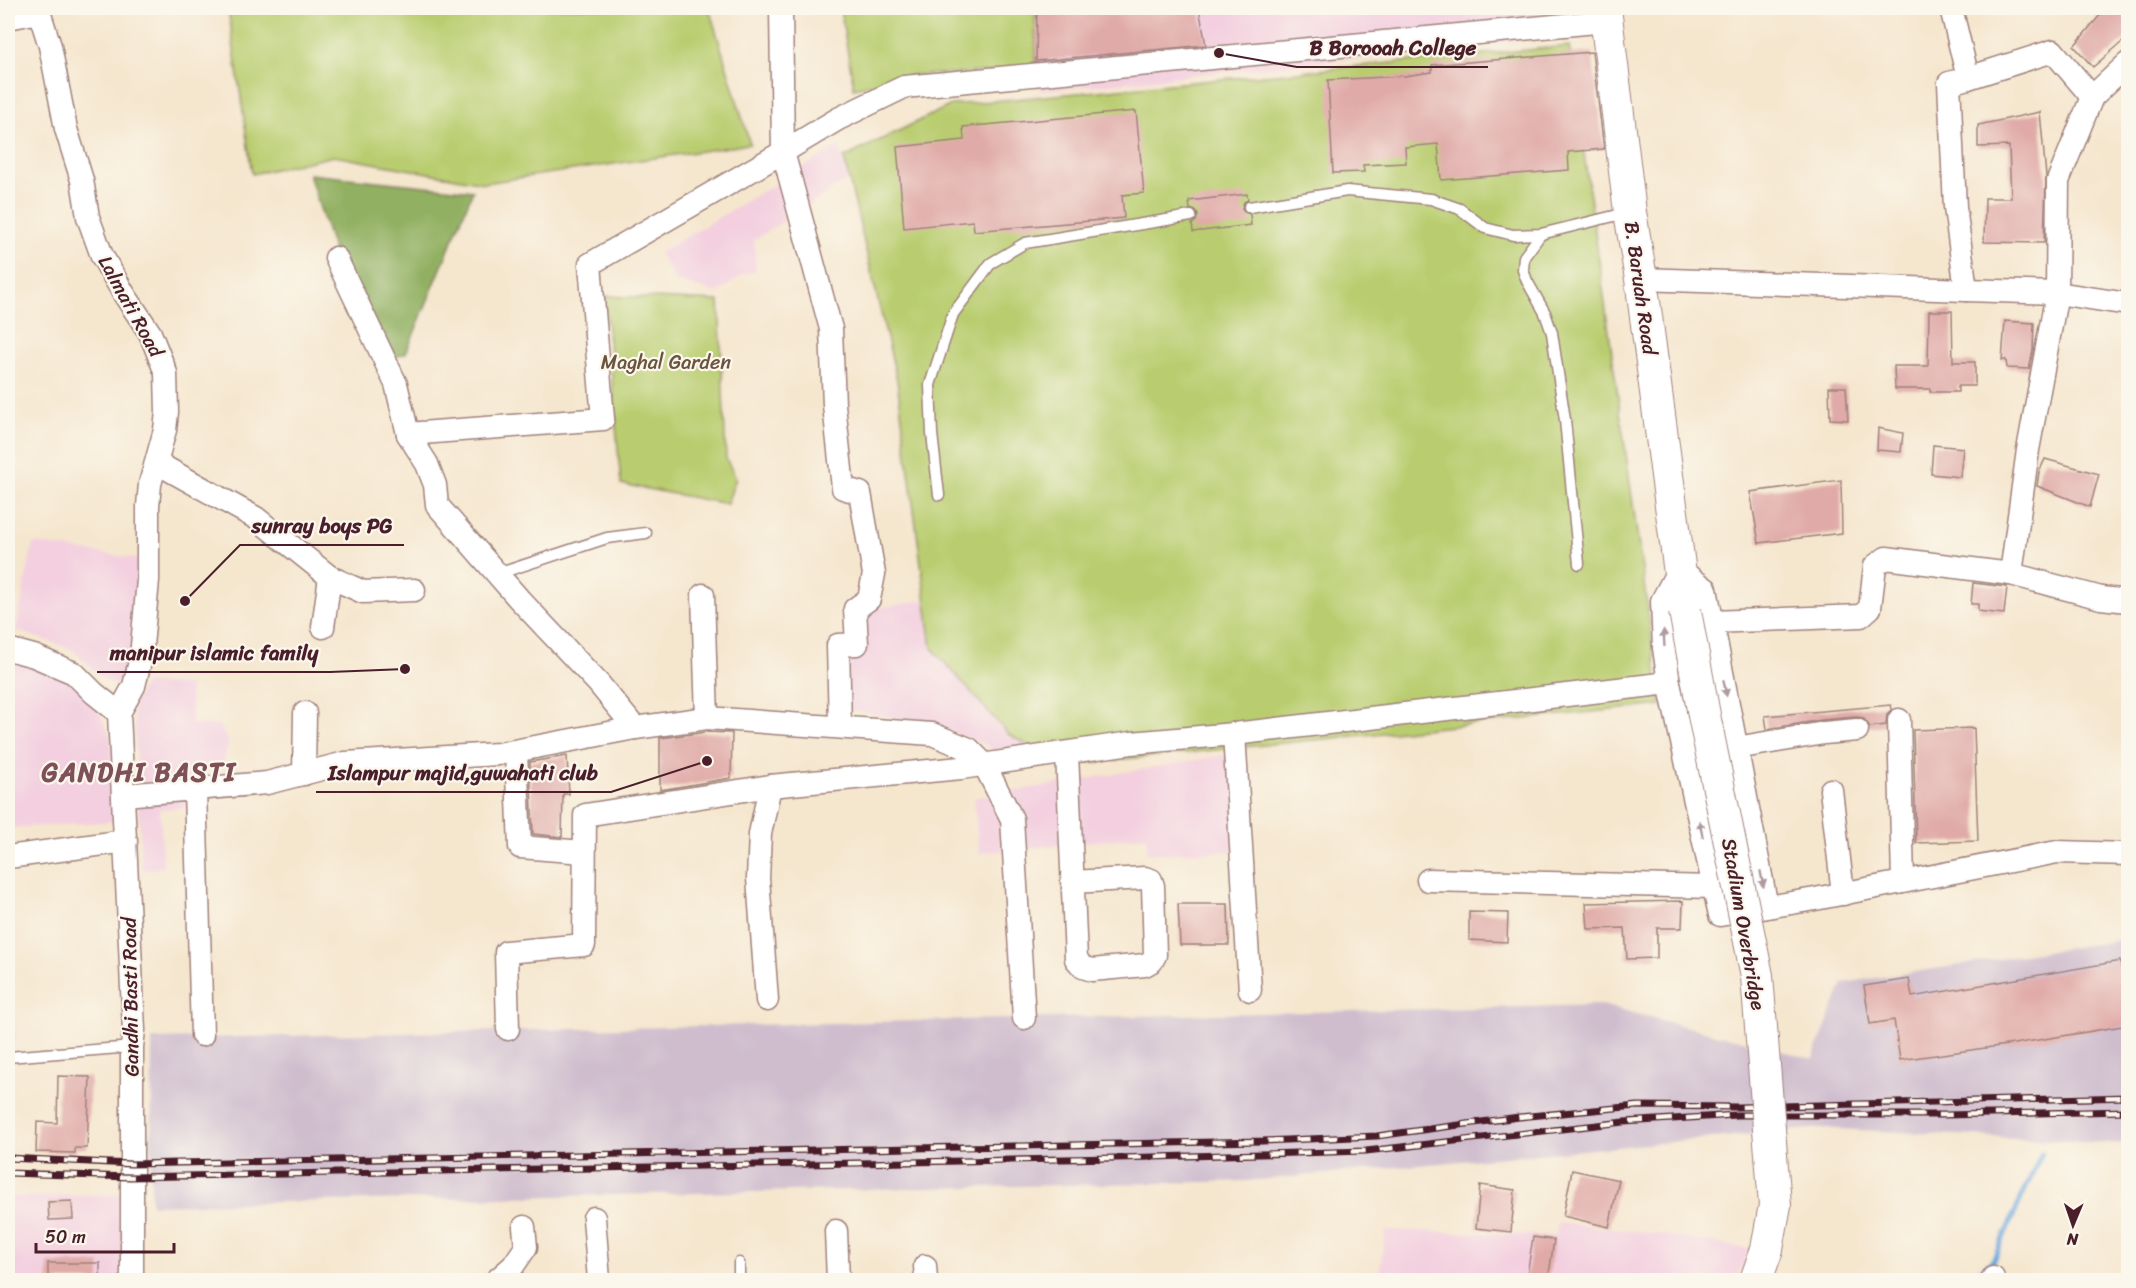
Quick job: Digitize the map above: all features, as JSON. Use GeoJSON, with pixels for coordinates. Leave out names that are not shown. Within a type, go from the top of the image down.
{"type":"FeatureCollection","features":[{"type":"Feature","properties":{"kind":"main road","name":"B. Baruah Road"},"geometry":{"type":"LineString","coordinates":[[1606,14],[1630,212],[1680,568]]}},
{"type":"Feature","properties":{"kind":"main road","name":"Stadium Overbridge"},"geometry":{"type":"LineString","coordinates":[[1680,568],[1698,616],[1704,715],[1757,976],[1774,1205],[1767,1249],[1756,1281]]}},
{"type":"Feature","properties":{"kind":"street"},"geometry":{"type":"LineString","coordinates":[[781,8],[783,152],[831,329],[834,405],[843,488],[860,493],[874,574],[869,599],[855,609],[857,644],[838,645],[840,727]]}},
{"type":"Feature","properties":{"kind":"street"},"geometry":{"type":"LineString","coordinates":[[1951,8],[1968,78]]}},
{"type":"Feature","properties":{"kind":"street"},"geometry":{"type":"LineString","coordinates":[[8,18],[39,10]]}},
{"type":"Feature","properties":{"kind":"street","name":"Lalmati Road"},"geometry":{"type":"LineString","coordinates":[[39,10],[50,46],[66,129],[82,180],[87,217],[102,256],[150,333],[166,373],[165,430],[150,484],[148,506],[148,580],[141,657],[134,686],[119,713]]}},
{"type":"Feature","properties":{"kind":"street"},"geometry":{"type":"LineString","coordinates":[[408,434],[603,419],[590,264],[838,119],[904,87],[1606,14]]}},
{"type":"Feature","properties":{"kind":"street"},"geometry":{"type":"LineString","coordinates":[[1966,290],[1955,207],[1949,82],[2053,51],[2092,97]]}},
{"type":"Feature","properties":{"kind":"street"},"geometry":{"type":"LineString","coordinates":[[2011,574],[2028,450],[2057,293],[2058,181],[2092,97],[2128,63]]}},
{"type":"Feature","properties":{"kind":"street"},"geometry":{"type":"LineString","coordinates":[[336,258],[396,384],[408,434],[427,464],[435,485],[437,505],[497,574],[599,684],[634,728]]}},
{"type":"Feature","properties":{"kind":"street"},"geometry":{"type":"LineString","coordinates":[[1641,279],[2057,293],[2128,304]]}},
{"type":"Feature","properties":{"kind":"street"},"geometry":{"type":"LineString","coordinates":[[157,463],[256,518],[330,576],[363,592],[414,590]]}},
{"type":"Feature","properties":{"kind":"street"},"geometry":{"type":"LineString","coordinates":[[1767,907],[1736,748],[1698,616],[1861,616],[1870,608],[1875,566],[1886,558],[2011,574],[2101,598],[2128,601]]}},
{"type":"Feature","properties":{"kind":"street"},"geometry":{"type":"LineString","coordinates":[[1680,568],[1662,601],[1664,648],[1720,915],[1843,894],[2057,852],[2126,854]]}},
{"type":"Feature","properties":{"kind":"street"},"geometry":{"type":"LineString","coordinates":[[323,627],[330,576]]}},
{"type":"Feature","properties":{"kind":"street"},"geometry":{"type":"LineString","coordinates":[[704,595],[707,718]]}},
{"type":"Feature","properties":{"kind":"street"},"geometry":{"type":"LineString","coordinates":[[8,649],[34,656],[74,673],[119,713]]}},
{"type":"Feature","properties":{"kind":"street"},"geometry":{"type":"LineString","coordinates":[[508,1029],[506,952],[584,945],[585,815],[770,786],[961,768],[1131,743],[1234,734],[1670,683]]}},
{"type":"Feature","properties":{"kind":"street","name":"Gandhi Basti Road"},"geometry":{"type":"LineString","coordinates":[[119,713],[134,1030],[132,1047],[132,1281]]}},
{"type":"Feature","properties":{"kind":"street"},"geometry":{"type":"LineString","coordinates":[[304,774],[305,713]]}},
{"type":"Feature","properties":{"kind":"street"},"geometry":{"type":"LineString","coordinates":[[124,795],[267,783],[345,763],[498,754],[634,728],[707,718],[932,734],[969,749],[984,764],[1012,819],[1024,1018]]}},
{"type":"Feature","properties":{"kind":"street"},"geometry":{"type":"LineString","coordinates":[[1899,720],[1903,882]]}},
{"type":"Feature","properties":{"kind":"street"},"geometry":{"type":"LineString","coordinates":[[1736,748],[1857,730]]}},
{"type":"Feature","properties":{"kind":"street"},"geometry":{"type":"LineString","coordinates":[[1234,734],[1250,990]]}},
{"type":"Feature","properties":{"kind":"street"},"geometry":{"type":"LineString","coordinates":[[516,751],[520,848],[584,852]]}},
{"type":"Feature","properties":{"kind":"street"},"geometry":{"type":"LineString","coordinates":[[1067,753],[1072,882],[1076,959],[1083,967],[1092,970],[1145,965],[1152,962],[1155,955],[1151,880],[1145,878],[1072,882]]}},
{"type":"Feature","properties":{"kind":"street"},"geometry":{"type":"LineString","coordinates":[[766,1000],[758,878],[760,834],[770,786]]}},
{"type":"Feature","properties":{"kind":"street"},"geometry":{"type":"LineString","coordinates":[[195,789],[202,1035]]}},
{"type":"Feature","properties":{"kind":"street"},"geometry":{"type":"LineString","coordinates":[[1831,790],[1843,894]]}},
{"type":"Feature","properties":{"kind":"street"},"geometry":{"type":"LineString","coordinates":[[8,857],[126,841]]}},
{"type":"Feature","properties":{"kind":"street"},"geometry":{"type":"LineString","coordinates":[[1428,880],[1713,887]]}},
{"type":"Feature","properties":{"kind":"street"},"geometry":{"type":"LineString","coordinates":[[594,1218],[599,1281]]}},
{"type":"Feature","properties":{"kind":"street"},"geometry":{"type":"LineString","coordinates":[[497,1281],[513,1266],[526,1247],[524,1227]]}},
{"type":"Feature","properties":{"kind":"street"},"geometry":{"type":"LineString","coordinates":[[836,1231],[838,1281]]}},
{"type":"Feature","properties":{"kind":"lane"},"geometry":{"type":"LineString","coordinates":[[1249,207],[1347,191],[1431,199],[1460,209],[1485,228],[1513,235],[1541,234],[1630,212]]}},
{"type":"Feature","properties":{"kind":"lane"},"geometry":{"type":"LineString","coordinates":[[939,495],[932,434],[930,385],[953,314],[991,263],[1025,243],[1191,216]]}},
{"type":"Feature","properties":{"kind":"lane"},"geometry":{"type":"LineString","coordinates":[[1541,234],[1524,257],[1523,270],[1545,313],[1552,333],[1565,420],[1578,564]]}},
{"type":"Feature","properties":{"kind":"lane"},"geometry":{"type":"LineString","coordinates":[[497,574],[607,538],[646,533]]}},
{"type":"Feature","properties":{"kind":"lane"},"geometry":{"type":"LineString","coordinates":[[8,1057],[132,1047]]}},
{"type":"Feature","properties":{"kind":"lane"},"geometry":{"type":"LineString","coordinates":[[739,1263],[739,1281]]}},
{"type":"Feature","properties":{"kind":"shaded area"},"geometry":{"type":"Polygon","coordinates":[[[1037,8],[1560,8],[1564,36],[1040,91],[1036,70],[1037,8]]]}},
{"type":"Feature","properties":{"kind":"shaded area"},"geometry":{"type":"Polygon","coordinates":[[[839,146],[849,179],[754,240],[756,271],[742,275],[718,293],[676,281],[659,253],[839,146]]]}},
{"type":"Feature","properties":{"kind":"shaded area"},"geometry":{"type":"Polygon","coordinates":[[[33,543],[139,559],[137,629],[126,684],[117,686],[103,679],[72,649],[16,630],[33,543]]]}},
{"type":"Feature","properties":{"kind":"shaded area"},"geometry":{"type":"Polygon","coordinates":[[[926,600],[932,648],[1009,735],[1033,748],[1000,754],[982,743],[934,725],[845,709],[843,654],[863,611],[926,600]]]}},
{"type":"Feature","properties":{"kind":"shaded area"},"geometry":{"type":"Polygon","coordinates":[[[8,656],[43,665],[84,690],[100,714],[111,737],[121,821],[8,828],[8,656]]]}},
{"type":"Feature","properties":{"kind":"shaded area"},"geometry":{"type":"Polygon","coordinates":[[[146,683],[189,685],[192,724],[219,725],[229,742],[223,764],[199,770],[200,806],[160,809],[163,867],[142,870],[133,703],[146,683]]]}},
{"type":"Feature","properties":{"kind":"shaded area"},"geometry":{"type":"Polygon","coordinates":[[[1243,752],[1243,851],[1147,854],[1147,836],[979,853],[974,798],[1243,752]]]}},
{"type":"Feature","properties":{"kind":"shaded area"},"geometry":{"type":"Polygon","coordinates":[[[2128,939],[2128,1144],[1820,1128],[1247,1181],[151,1205],[152,1039],[1602,1005],[1813,1059],[1843,983],[2128,939]]]}},
{"type":"Feature","properties":{"kind":"shaded area"},"geometry":{"type":"Polygon","coordinates":[[[8,975],[17,1042],[8,1044],[8,975]]]}},
{"type":"Feature","properties":{"kind":"shaded area"},"geometry":{"type":"Polygon","coordinates":[[[126,1194],[125,1280],[8,1280],[8,1197],[126,1194]]]}},
{"type":"Feature","properties":{"kind":"shaded area"},"geometry":{"type":"Polygon","coordinates":[[[1557,1223],[1631,1230],[1750,1249],[1736,1280],[1378,1280],[1386,1230],[1556,1236],[1557,1223]]]}},
{"type":"Feature","properties":{"kind":"green space"},"geometry":{"type":"Polygon","coordinates":[[[228,8],[709,8],[750,144],[484,183],[334,156],[252,174],[228,8]]]}},
{"type":"Feature","properties":{"kind":"green space"},"geometry":{"type":"Polygon","coordinates":[[[840,8],[1035,8],[1036,70],[913,75],[854,88],[840,8]]]}},
{"type":"Feature","properties":{"kind":"green space"},"geometry":{"type":"Polygon","coordinates":[[[1569,46],[1661,705],[1065,765],[1009,735],[932,648],[897,380],[844,158],[951,105],[1569,46]]]}},
{"type":"Feature","properties":{"kind":"green space"},"geometry":{"type":"Polygon","coordinates":[[[309,174],[473,191],[406,353],[385,361],[336,258],[309,174]]]}},
{"type":"Feature","properties":{"kind":"green space","name":"Maghal Garden"},"geometry":{"type":"Polygon","coordinates":[[[605,296],[719,301],[726,459],[736,478],[727,504],[621,484],[605,296]]]}},
{"type":"Feature","properties":{"kind":"building"},"geometry":{"type":"Polygon","coordinates":[[[1037,8],[1199,8],[1206,45],[1036,61],[1037,8]]]}},
{"type":"Feature","properties":{"kind":"building"},"geometry":{"type":"Polygon","coordinates":[[[2106,8],[2128,8],[2128,37],[2093,67],[2074,46],[2106,8]]]}},
{"type":"Feature","properties":{"kind":"building"},"geometry":{"type":"Polygon","coordinates":[[[1592,52],[1604,149],[1568,152],[1569,170],[1441,180],[1438,144],[1405,147],[1406,163],[1363,165],[1364,172],[1333,173],[1328,80],[1404,76],[1432,72],[1432,65],[1592,52]]]}},
{"type":"Feature","properties":{"kind":"building"},"geometry":{"type":"Polygon","coordinates":[[[1136,111],[1144,193],[1122,195],[1124,218],[974,231],[973,221],[904,228],[897,147],[964,140],[963,127],[1136,111]]]}},
{"type":"Feature","properties":{"kind":"building"},"geometry":{"type":"Polygon","coordinates":[[[2040,112],[2046,176],[2044,243],[1984,242],[1985,198],[2011,198],[2009,146],[1978,147],[1978,125],[2040,112]]]}},
{"type":"Feature","properties":{"kind":"building"},"geometry":{"type":"Polygon","coordinates":[[[1247,194],[1248,200],[1244,202],[1242,208],[1244,212],[1250,214],[1251,225],[1193,232],[1192,224],[1198,215],[1196,211],[1190,209],[1189,201],[1247,194]]]}},
{"type":"Feature","properties":{"kind":"building"},"geometry":{"type":"Polygon","coordinates":[[[1929,311],[1952,311],[1953,362],[1975,362],[1975,386],[1958,386],[1958,392],[1895,389],[1894,366],[1928,366],[1929,311]]]}},
{"type":"Feature","properties":{"kind":"building"},"geometry":{"type":"Polygon","coordinates":[[[2005,321],[2034,323],[2033,350],[2029,369],[2007,368],[2006,360],[2002,360],[2005,321]]]}},
{"type":"Feature","properties":{"kind":"building"},"geometry":{"type":"Polygon","coordinates":[[[1829,387],[1846,387],[1848,420],[1830,419],[1829,387]]]}},
{"type":"Feature","properties":{"kind":"building"},"geometry":{"type":"Polygon","coordinates":[[[1878,428],[1903,433],[1901,452],[1877,450],[1878,428]]]}},
{"type":"Feature","properties":{"kind":"building"},"geometry":{"type":"Polygon","coordinates":[[[1933,445],[1963,448],[1960,477],[1931,474],[1933,445]]]}},
{"type":"Feature","properties":{"kind":"building"},"geometry":{"type":"Polygon","coordinates":[[[2045,459],[2099,474],[2090,507],[2037,486],[2039,472],[2045,459]]]}},
{"type":"Feature","properties":{"kind":"building"},"geometry":{"type":"Polygon","coordinates":[[[1841,480],[1842,533],[1759,543],[1750,492],[1841,480]]]}},
{"type":"Feature","properties":{"kind":"building"},"geometry":{"type":"Polygon","coordinates":[[[1973,583],[2007,587],[2004,614],[1978,611],[1978,604],[1971,604],[1973,583]]]}},
{"type":"Feature","properties":{"kind":"building"},"geometry":{"type":"Polygon","coordinates":[[[1891,705],[1892,709],[1887,714],[1886,725],[1870,727],[1863,718],[1856,717],[1767,729],[1765,716],[1891,705]]]}},
{"type":"Feature","properties":{"kind":"building"},"geometry":{"type":"Polygon","coordinates":[[[1974,728],[1978,841],[1916,843],[1913,730],[1974,728]]]}},
{"type":"Feature","properties":{"kind":"building"},"geometry":{"type":"Polygon","coordinates":[[[707,732],[732,733],[731,778],[660,790],[660,738],[707,732]]]}},
{"type":"Feature","properties":{"kind":"building"},"geometry":{"type":"Polygon","coordinates":[[[567,756],[569,794],[563,794],[562,837],[533,834],[530,762],[567,756]]]}},
{"type":"Feature","properties":{"kind":"building"},"geometry":{"type":"Polygon","coordinates":[[[1683,901],[1682,928],[1657,928],[1657,958],[1627,959],[1625,928],[1588,929],[1586,903],[1683,901]]]}},
{"type":"Feature","properties":{"kind":"building"},"geometry":{"type":"Polygon","coordinates":[[[1178,904],[1228,904],[1229,945],[1180,945],[1178,904]]]}},
{"type":"Feature","properties":{"kind":"building"},"geometry":{"type":"Polygon","coordinates":[[[1469,912],[1508,913],[1507,942],[1469,940],[1469,912]]]}},
{"type":"Feature","properties":{"kind":"building"},"geometry":{"type":"Polygon","coordinates":[[[2120,961],[2124,980],[2128,979],[2128,1025],[1900,1060],[1894,1020],[1870,1024],[1864,986],[1909,979],[1912,997],[2120,961]]]}},
{"type":"Feature","properties":{"kind":"building"},"geometry":{"type":"Polygon","coordinates":[[[58,1076],[90,1077],[87,1148],[75,1148],[75,1153],[36,1152],[37,1122],[57,1123],[58,1076]]]}},
{"type":"Feature","properties":{"kind":"building"},"geometry":{"type":"Polygon","coordinates":[[[1572,1170],[1619,1180],[1609,1227],[1563,1216],[1572,1170]]]}},
{"type":"Feature","properties":{"kind":"building"},"geometry":{"type":"Polygon","coordinates":[[[1480,1185],[1515,1190],[1511,1232],[1476,1228],[1480,1185]]]}},
{"type":"Feature","properties":{"kind":"building"},"geometry":{"type":"Polygon","coordinates":[[[72,1201],[73,1219],[49,1220],[48,1202],[72,1201]]]}},
{"type":"Feature","properties":{"kind":"building"},"geometry":{"type":"Polygon","coordinates":[[[1533,1237],[1554,1240],[1548,1281],[1526,1281],[1533,1237]]]}},
{"type":"Feature","properties":{"kind":"building"},"geometry":{"type":"Polygon","coordinates":[[[48,1263],[100,1263],[100,1281],[48,1281],[48,1263]]]}},
{"type":"Feature","properties":{"kind":"waterway"},"geometry":{"type":"LineString","coordinates":[[1969,1280],[1993,1260],[2042,1153]]}},
{"type":"Feature","properties":{"kind":"railway"},"geometry":{"type":"LineString","coordinates":[[8,1158],[131,1164],[1263,1141],[1377,1136],[1519,1117],[1637,1106],[1739,1107],[2128,1097]]}},
{"type":"Feature","properties":{"kind":"railway"},"geometry":{"type":"LineString","coordinates":[[8,1173],[130,1177],[1366,1151],[1624,1122],[1737,1115],[1944,1115],[2128,1111]]}},
{"type":"Feature","properties":{"kind":"place","name":"B Borooah College"},"geometry":{"type":"Point","coordinates":[1219,53]}},
{"type":"Feature","properties":{"kind":"place","name":"sunray boys PG"},"geometry":{"type":"Point","coordinates":[185,601]}},
{"type":"Feature","properties":{"kind":"place","name":"manipur islamic family"},"geometry":{"type":"Point","coordinates":[405,669]}},
{"type":"Feature","properties":{"kind":"place","name":"Islampur majid,guwahati club"},"geometry":{"type":"Point","coordinates":[707,761]}},
{"type":"Feature","properties":{"kind":"district","name":"GANDHI BASTI"},"geometry":{"type":"Point","coordinates":[139,772]}}]}
